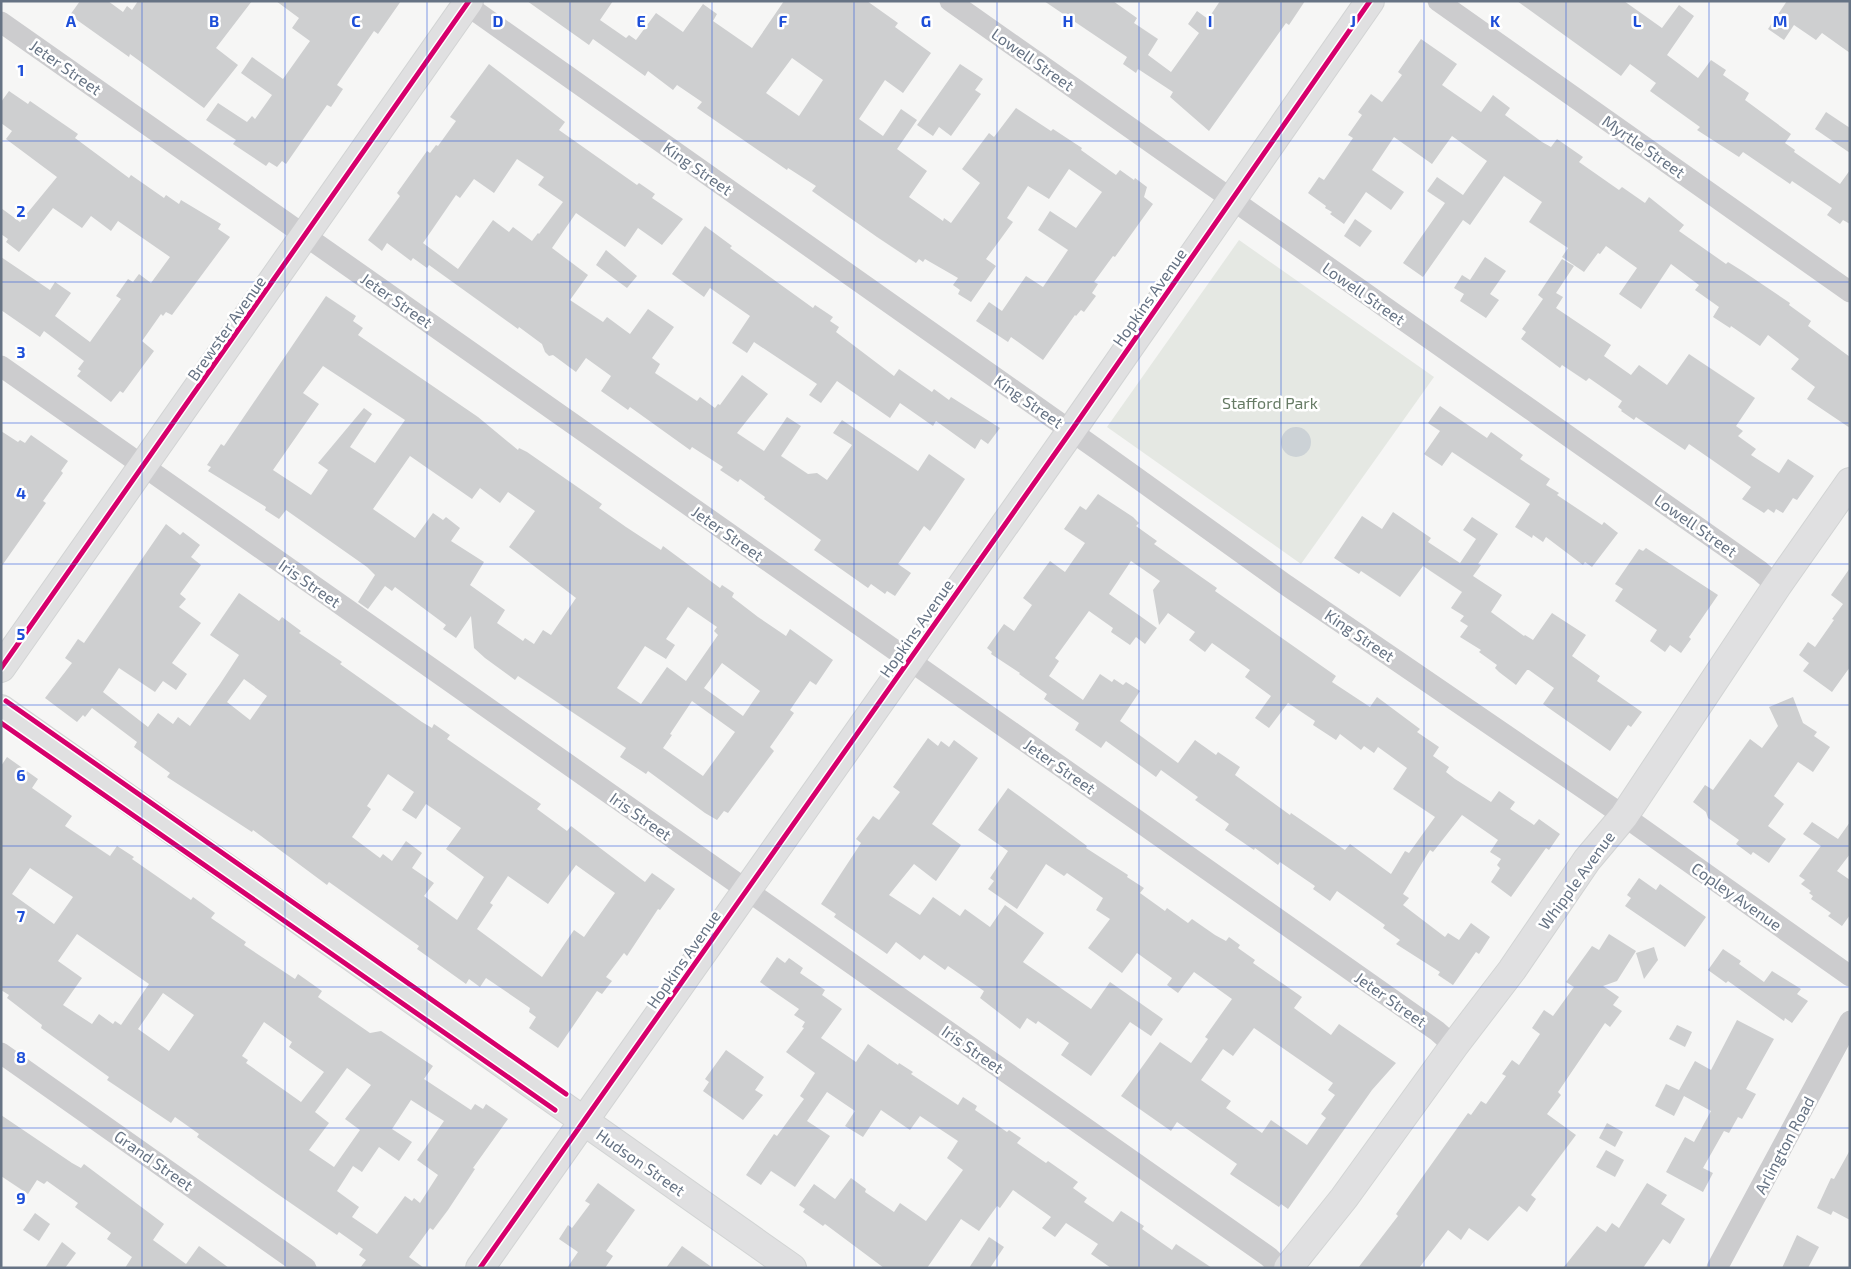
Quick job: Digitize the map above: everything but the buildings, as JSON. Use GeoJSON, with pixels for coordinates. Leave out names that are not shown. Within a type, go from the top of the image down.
{"type":"FeatureCollection","features":[{"type":"Feature","properties":{"kind":"street","name":"Lowell Street"},"geometry":{"type":"LineString","coordinates":[[950,1],[1760,571],[1777,586]]}},
{"type":"Feature","properties":{"kind":"street","name":"Hopkins Avenue"},"geometry":{"type":"LineString","coordinates":[[480,1268],[908,659],[1071,431],[1370,1]]}},
{"type":"Feature","properties":{"kind":"street","name":"Myrtle Street"},"geometry":{"type":"LineString","coordinates":[[1438,1],[1850,292]]}},
{"type":"Feature","properties":{"kind":"street","name":"Brewster Avenue"},"geometry":{"type":"LineString","coordinates":[[1,668],[306,236],[465,3]]}},
{"type":"Feature","properties":{"kind":"street","name":"King Street"},"geometry":{"type":"LineString","coordinates":[[465,3],[1286,585],[1624,816]]}},
{"type":"Feature","properties":{"kind":"street","name":"Jeter Street"},"geometry":{"type":"LineString","coordinates":[[1,22],[1429,1025],[1454,1046]]}},
{"type":"Feature","properties":{"kind":"street","name":"Iris Street"},"geometry":{"type":"LineString","coordinates":[[1,366],[1269,1257],[1280,1268]]}},
{"type":"Feature","properties":{"kind":"street","name":"Whipple Avenue"},"geometry":{"type":"LineString","coordinates":[[1288,1268],[1344,1198],[1454,1046],[1512,970],[1587,860],[1624,816],[1777,586],[1850,482]]}},
{"type":"Feature","properties":{"kind":"street","name":"Hudson Street"},"geometry":{"type":"LineString","coordinates":[[1,709],[792,1268]]}},
{"type":"Feature","properties":{"kind":"street","name":"Copley Avenue"},"geometry":{"type":"LineString","coordinates":[[1624,816],[1850,976]]}},
{"type":"Feature","properties":{"kind":"street","name":"Arlington Road"},"geometry":{"type":"LineString","coordinates":[[1717,1268],[1850,1021]]}},
{"type":"Feature","properties":{"kind":"street","name":"Grand Street"},"geometry":{"type":"LineString","coordinates":[[1,1053],[306,1268]]}},
{"type":"Feature","properties":{"kind":"green space","name":"Stafford Park"},"geometry":{"type":"Polygon","coordinates":[[[1239,240],[1434,377],[1301,564],[1107,427],[1239,240]]]}},
{"type":"Feature","properties":{"kind":"shaded area"},"geometry":{"type":"Polygon","coordinates":[[[1296,427],[1307,431],[1311,442],[1307,453],[1296,457],[1285,453],[1281,442],[1285,431],[1296,427]]]}},
{"type":"Feature","properties":{"kind":"cycle path"},"geometry":{"type":"LineString","coordinates":[[1,668],[469,1]]}},
{"type":"Feature","properties":{"kind":"cycle path"},"geometry":{"type":"LineString","coordinates":[[480,1268],[1071,431],[1370,1]]}},
{"type":"Feature","properties":{"kind":"cycle path"},"geometry":{"type":"LineString","coordinates":[[6,701],[566,1094]]}},
{"type":"Feature","properties":{"kind":"cycle path"},"geometry":{"type":"LineString","coordinates":[[1,723],[555,1110]]}}]}
